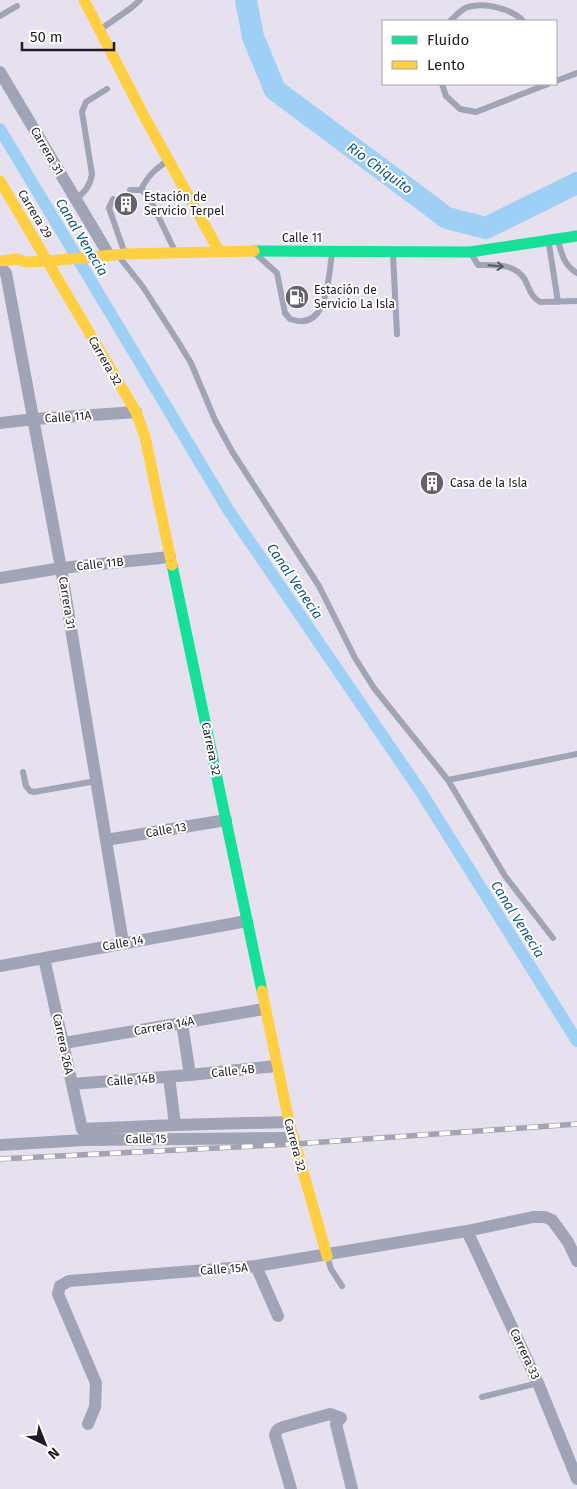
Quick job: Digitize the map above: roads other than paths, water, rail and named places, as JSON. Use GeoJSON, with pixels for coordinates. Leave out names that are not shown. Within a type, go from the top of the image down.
{"type":"FeatureCollection","features":[{"type":"Feature","properties":{"kind":"street"},"geometry":{"type":"LineString","coordinates":[[84,0],[168,160],[219,251]]}},
{"type":"Feature","properties":{"kind":"street","name":"Carrera 31"},"geometry":{"type":"LineString","coordinates":[[0,72],[75,200],[117,255]]}},
{"type":"Feature","properties":{"kind":"street","name":"Carrera 29"},"geometry":{"type":"LineString","coordinates":[[0,181],[47,261]]}},
{"type":"Feature","properties":{"kind":"street","name":"Calle 11"},"geometry":{"type":"LineString","coordinates":[[2,271],[26,262],[117,255],[219,251],[470,252],[577,236]]}},
{"type":"Feature","properties":{"kind":"street","name":"Calle 11"},"geometry":{"type":"LineString","coordinates":[[0,261],[17,259],[26,262]]}},
{"type":"Feature","properties":{"kind":"street","name":"Carrera 32"},"geometry":{"type":"LineString","coordinates":[[47,261],[136,412],[146,437],[288,1122],[327,1256]]}},
{"type":"Feature","properties":{"kind":"street","name":"Carrera 31"},"geometry":{"type":"LineString","coordinates":[[2,271],[35,419],[123,943]]}},
{"type":"Feature","properties":{"kind":"street","name":"Calle 11A"},"geometry":{"type":"LineString","coordinates":[[0,423],[136,412]]}},
{"type":"Feature","properties":{"kind":"street","name":"Calle 11B"},"geometry":{"type":"LineString","coordinates":[[0,578],[61,568],[170,558]]}},
{"type":"Feature","properties":{"kind":"street","name":"Calle 13"},"geometry":{"type":"LineString","coordinates":[[106,840],[226,820]]}},
{"type":"Feature","properties":{"kind":"street","name":"Calle 14"},"geometry":{"type":"LineString","coordinates":[[0,966],[247,921]]}},
{"type":"Feature","properties":{"kind":"street","name":"Carrera 26A"},"geometry":{"type":"LineString","coordinates":[[44,958],[82,1129]]}},
{"type":"Feature","properties":{"kind":"street","name":"Carrera 14A"},"geometry":{"type":"LineString","coordinates":[[64,1042],[264,1009]]}},
{"type":"Feature","properties":{"kind":"street"},"geometry":{"type":"LineString","coordinates":[[182,1023],[190,1075]]}},
{"type":"Feature","properties":{"kind":"street","name":"Calle 4B"},"geometry":{"type":"LineString","coordinates":[[190,1075],[276,1066]]}},
{"type":"Feature","properties":{"kind":"street","name":"Calle 14B"},"geometry":{"type":"LineString","coordinates":[[72,1084],[190,1075]]}},
{"type":"Feature","properties":{"kind":"street"},"geometry":{"type":"LineString","coordinates":[[169,1077],[175,1125]]}},
{"type":"Feature","properties":{"kind":"street","name":"Calle 15"},"geometry":{"type":"LineString","coordinates":[[82,1129],[288,1122]]}},
{"type":"Feature","properties":{"kind":"street","name":"Calle 15"},"geometry":{"type":"LineString","coordinates":[[0,1146],[85,1140],[293,1138]]}},
{"type":"Feature","properties":{"kind":"street","name":"Calle 15A"},"geometry":{"type":"LineString","coordinates":[[88,1424],[94,1406],[96,1384],[58,1294],[60,1286],[69,1281],[256,1266],[327,1256],[467,1231],[532,1217],[545,1217],[552,1220],[568,1242],[577,1261]]}},
{"type":"Feature","properties":{"kind":"street","name":"Carrera 33"},"geometry":{"type":"LineString","coordinates":[[467,1231],[538,1383],[577,1479]]}},
{"type":"Feature","properties":{"kind":"street"},"geometry":{"type":"LineString","coordinates":[[256,1266],[278,1316]]}},
{"type":"Feature","properties":{"kind":"street"},"geometry":{"type":"LineString","coordinates":[[290,1489],[275,1435],[277,1429],[330,1414],[340,1418],[336,1424],[352,1489]]}},
{"type":"Feature","properties":{"kind":"lane"},"geometry":{"type":"LineString","coordinates":[[100,30],[140,0]]}},
{"type":"Feature","properties":{"kind":"lane"},"geometry":{"type":"LineString","coordinates":[[0,16],[18,6]]}},
{"type":"Feature","properties":{"kind":"lane"},"geometry":{"type":"LineString","coordinates":[[451,20],[467,7],[486,6],[506,10],[523,20]]}},
{"type":"Feature","properties":{"kind":"lane"},"geometry":{"type":"LineString","coordinates":[[557,81],[577,72]]}},
{"type":"Feature","properties":{"kind":"lane"},"geometry":{"type":"LineString","coordinates":[[442,85],[446,96],[460,109],[476,112],[545,85]]}},
{"type":"Feature","properties":{"kind":"lane"},"geometry":{"type":"LineString","coordinates":[[75,200],[84,193],[91,183],[92,174],[82,112],[86,102],[107,90]]}},
{"type":"Feature","properties":{"kind":"lane"},"geometry":{"type":"LineString","coordinates":[[141,190],[145,180],[152,172],[168,160]]}},
{"type":"Feature","properties":{"kind":"lane"},"geometry":{"type":"LineString","coordinates":[[130,190],[141,190],[148,195],[175,253]]}},
{"type":"Feature","properties":{"kind":"lane"},"geometry":{"type":"LineString","coordinates":[[113,199],[109,208],[117,255],[143,287],[191,363],[233,453],[319,586],[355,658],[374,688],[448,780],[505,876],[553,938]]}},
{"type":"Feature","properties":{"kind":"lane"},"geometry":{"type":"LineString","coordinates":[[553,240],[569,268],[577,273]]}},
{"type":"Feature","properties":{"kind":"lane"},"geometry":{"type":"LineString","coordinates":[[553,240],[558,302]]}},
{"type":"Feature","properties":{"kind":"lane"},"geometry":{"type":"LineString","coordinates":[[254,251],[277,273],[285,313],[290,319],[303,322],[311,320],[323,307],[332,252]]}},
{"type":"Feature","properties":{"kind":"lane"},"geometry":{"type":"LineString","coordinates":[[393,252],[396,334]]}},
{"type":"Feature","properties":{"kind":"lane"},"geometry":{"type":"LineString","coordinates":[[470,252],[478,266],[496,266],[518,271],[525,280],[529,292],[540,302],[577,301]]}},
{"type":"Feature","properties":{"kind":"lane"},"geometry":{"type":"LineString","coordinates":[[448,780],[577,754]]}},
{"type":"Feature","properties":{"kind":"lane"},"geometry":{"type":"LineString","coordinates":[[23,772],[26,786],[30,791],[96,781]]}},
{"type":"Feature","properties":{"kind":"lane"},"geometry":{"type":"LineString","coordinates":[[327,1256],[331,1269],[342,1286]]}},
{"type":"Feature","properties":{"kind":"lane"},"geometry":{"type":"LineString","coordinates":[[482,1397],[538,1383]]}},
{"type":"Feature","properties":{"kind":"waterway","name":"Río Chiquito"},"geometry":{"type":"LineString","coordinates":[[246,0],[253,37],[275,90],[447,218],[486,228],[577,183]]}},
{"type":"Feature","properties":{"kind":"waterway","name":"Canal Venecia"},"geometry":{"type":"LineString","coordinates":[[0,129],[229,511],[421,792],[577,1041]]}},
{"type":"Feature","properties":{"kind":"railway"},"geometry":{"type":"LineString","coordinates":[[0,1159],[295,1144],[577,1124]]}},
{"type":"Feature","properties":{"kind":"place","name":"Estación de Servicio Terpel"},"geometry":{"type":"Point","coordinates":[126,204]}},
{"type":"Feature","properties":{"kind":"place","name":"Estación de Servicio La Isla"},"geometry":{"type":"Point","coordinates":[297,297]}},
{"type":"Feature","properties":{"kind":"place","name":"Casa de la Isla"},"geometry":{"type":"Point","coordinates":[432,483]}}]}
